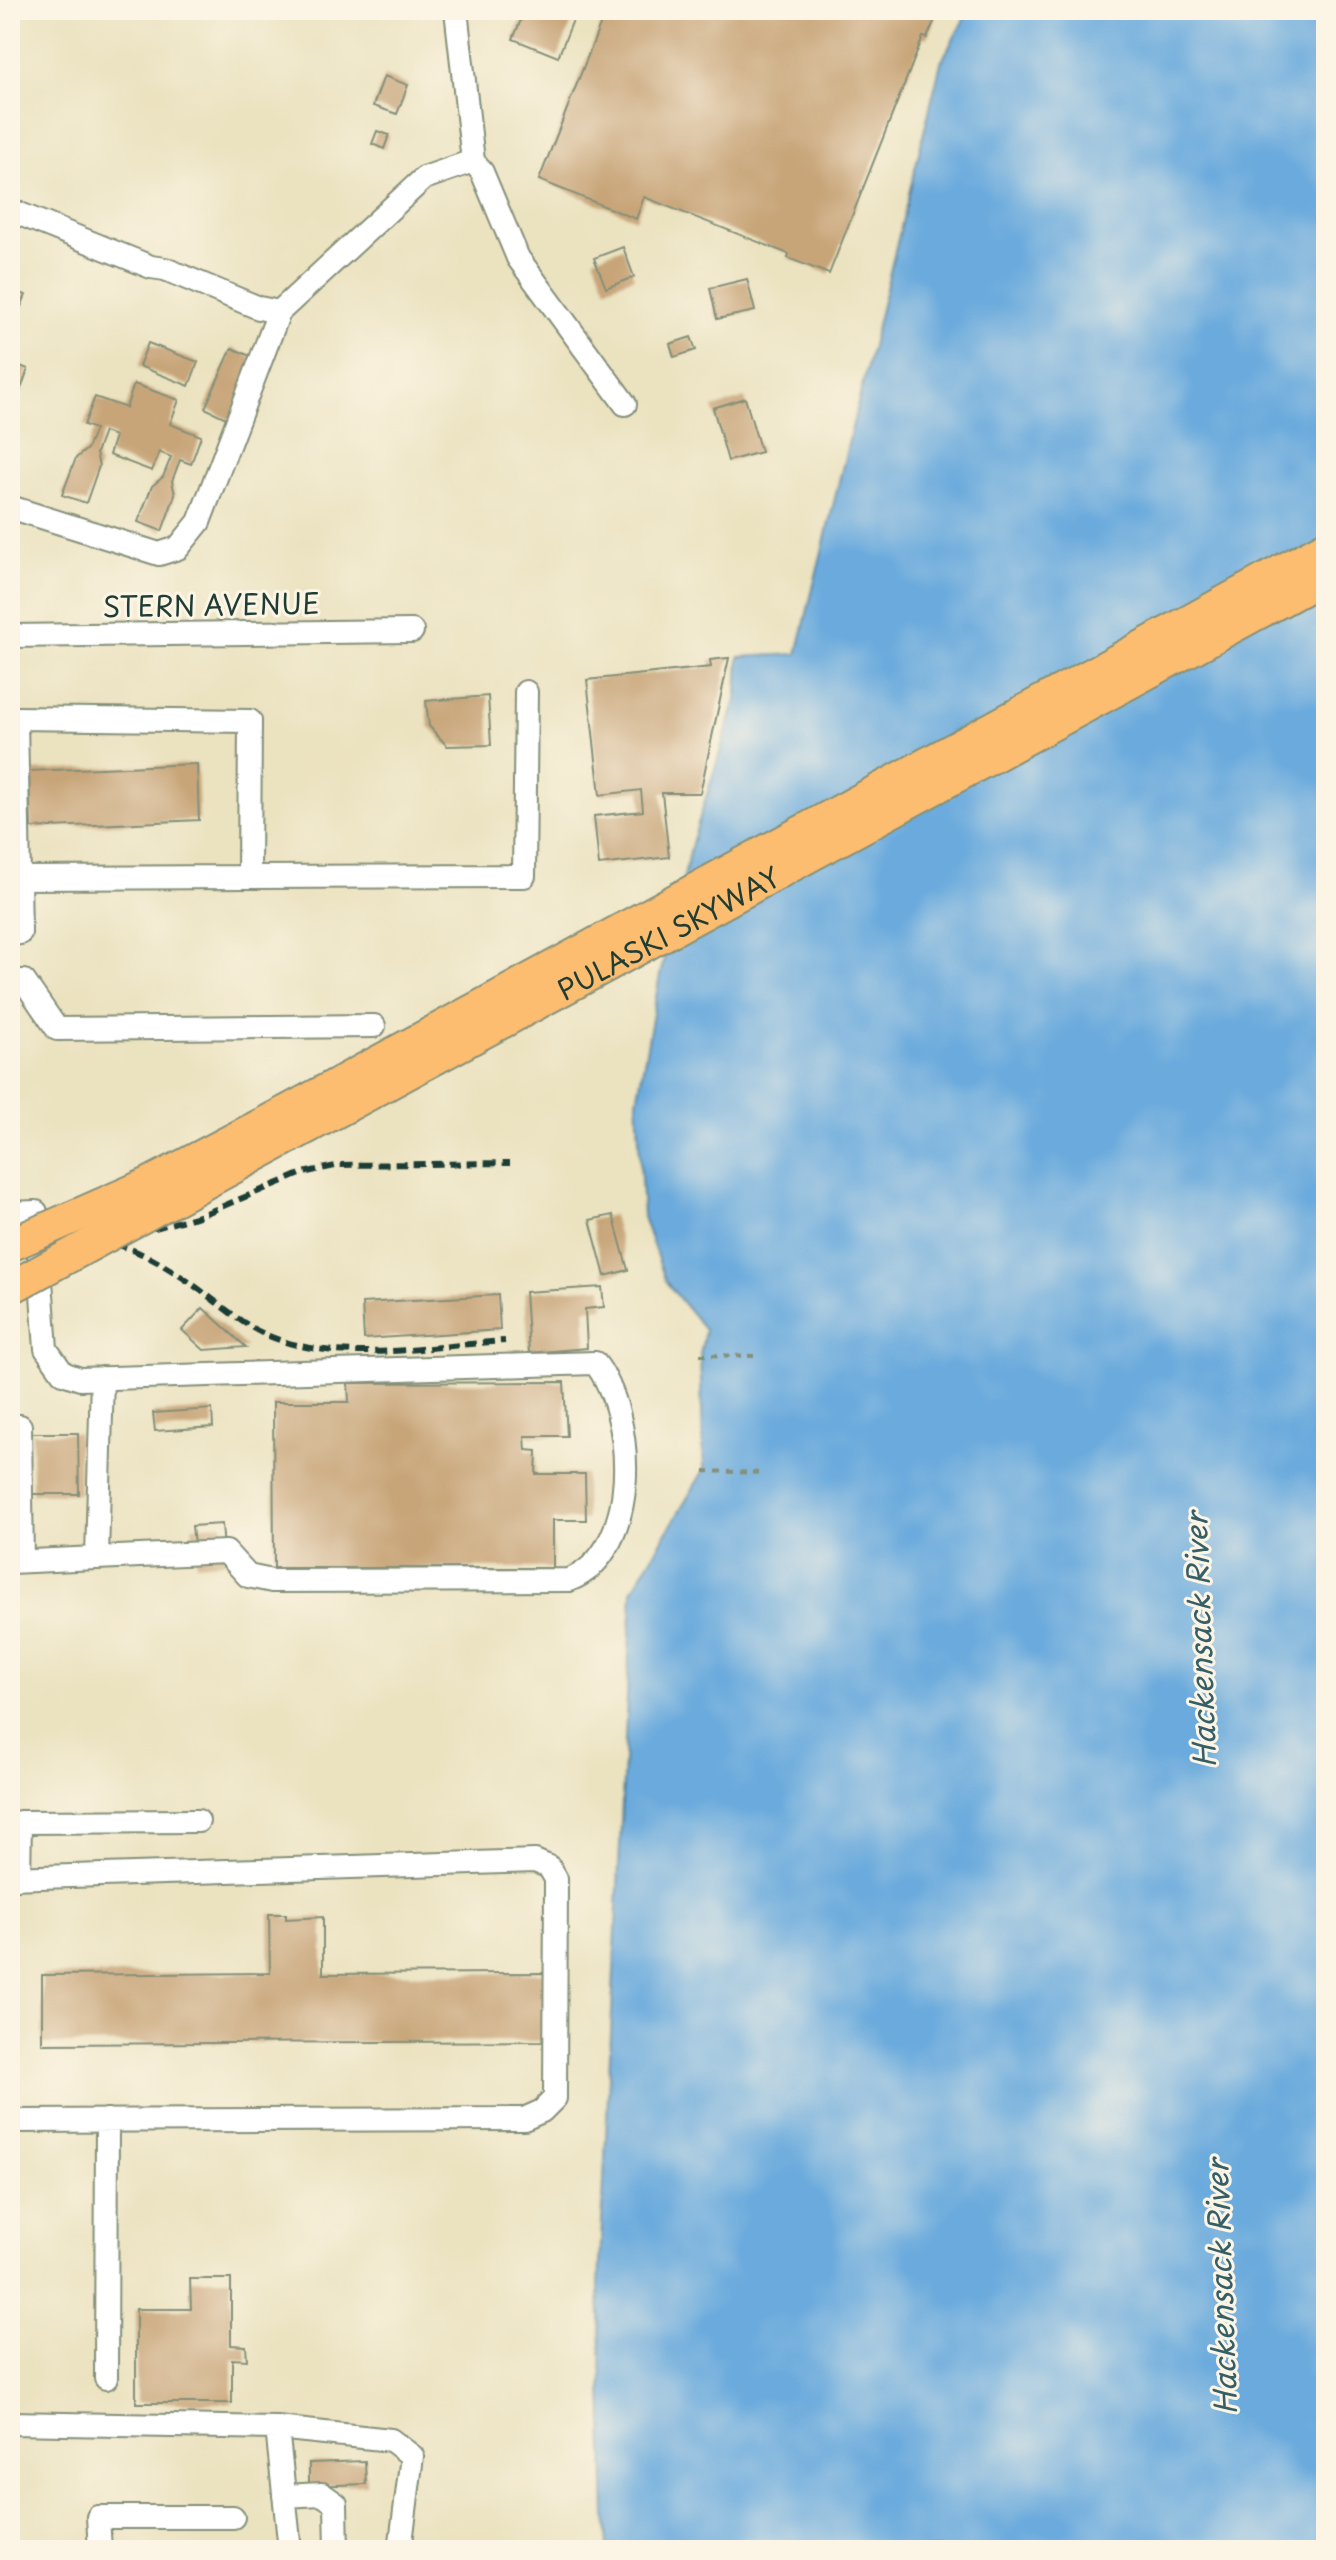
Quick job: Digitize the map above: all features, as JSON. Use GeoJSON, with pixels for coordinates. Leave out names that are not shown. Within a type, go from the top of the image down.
{"type":"FeatureCollection","features":[{"type":"Feature","properties":{"kind":"highway","name":"PULASKI SKYWAY"},"geometry":{"type":"LineString","coordinates":[[10,1245],[149,1184],[279,1116],[1326,547]]}},
{"type":"Feature","properties":{"kind":"highway","name":"PULASKI SKYWAY"},"geometry":{"type":"LineString","coordinates":[[10,1287],[1326,576]]}},
{"type":"Feature","properties":{"kind":"street"},"geometry":{"type":"LineString","coordinates":[[456,10],[473,161],[482,172],[518,258],[625,404]]}},
{"type":"Feature","properties":{"kind":"street"},"geometry":{"type":"LineString","coordinates":[[10,507],[159,554],[178,548],[199,522],[279,312],[424,178],[473,161]]}},
{"type":"Feature","properties":{"kind":"street"},"geometry":{"type":"LineString","coordinates":[[10,210],[259,308],[279,312]]}},
{"type":"Feature","properties":{"kind":"street","name":"STERN AVENUE"},"geometry":{"type":"LineString","coordinates":[[10,636],[412,631]]}},
{"type":"Feature","properties":{"kind":"street"},"geometry":{"type":"LineString","coordinates":[[19,878],[524,876],[526,692]]}},
{"type":"Feature","properties":{"kind":"street"},"geometry":{"type":"LineString","coordinates":[[10,934],[20,933],[16,718],[250,721],[249,877]]}},
{"type":"Feature","properties":{"kind":"street"},"geometry":{"type":"LineString","coordinates":[[10,981],[24,981],[57,1029],[374,1026]]}},
{"type":"Feature","properties":{"kind":"street"},"geometry":{"type":"LineString","coordinates":[[10,1213],[36,1212],[46,1349],[63,1373],[80,1379],[595,1363],[608,1379],[622,1431],[623,1514],[599,1559],[583,1575],[569,1580],[272,1581],[248,1576],[226,1552],[16,1561],[20,1426]]}},
{"type":"Feature","properties":{"kind":"street"},"geometry":{"type":"LineString","coordinates":[[97,1557],[102,1378]]}},
{"type":"Feature","properties":{"kind":"street"},"geometry":{"type":"LineString","coordinates":[[10,2121],[524,2119],[542,2111],[555,2098],[556,1879],[549,1867],[535,1861],[14,1878],[20,1822],[198,1821]]}},
{"type":"Feature","properties":{"kind":"street"},"geometry":{"type":"LineString","coordinates":[[106,2378],[107,2120]]}},
{"type":"Feature","properties":{"kind":"street"},"geometry":{"type":"LineString","coordinates":[[10,2423],[277,2428],[391,2440],[412,2456],[400,2550]]}},
{"type":"Feature","properties":{"kind":"street"},"geometry":{"type":"LineString","coordinates":[[277,2428],[290,2550]]}},
{"type":"Feature","properties":{"kind":"street"},"geometry":{"type":"LineString","coordinates":[[284,2496],[322,2494],[336,2504],[337,2550]]}},
{"type":"Feature","properties":{"kind":"street"},"geometry":{"type":"LineString","coordinates":[[100,2550],[98,2517],[233,2517]]}},
{"type":"Feature","properties":{"kind":"path"},"geometry":{"type":"LineString","coordinates":[[700,1355],[759,1356]]}},
{"type":"Feature","properties":{"kind":"path"},"geometry":{"type":"LineString","coordinates":[[704,1471],[764,1473]]}},
{"type":"Feature","properties":{"kind":"water","name":"Hackensack River"},"geometry":{"type":"Polygon","coordinates":[[[969,10],[1326,10],[1326,2550],[607,2550],[599,2285],[632,1591],[704,1470],[700,1355],[705,1330],[666,1282],[643,1217],[637,1101],[660,975],[692,843],[737,697],[739,657],[797,654],[941,62],[969,10]]]}},
{"type":"Feature","properties":{"kind":"building"},"geometry":{"type":"Polygon","coordinates":[[[525,10],[577,10],[558,57],[513,39],[525,10]]]}},
{"type":"Feature","properties":{"kind":"building"},"geometry":{"type":"Polygon","coordinates":[[[606,10],[923,10],[936,17],[927,38],[923,37],[829,274],[788,258],[789,254],[644,197],[636,219],[539,180],[606,10]]]}},
{"type":"Feature","properties":{"kind":"building"},"geometry":{"type":"Polygon","coordinates":[[[384,76],[408,85],[397,114],[373,106],[384,76]]]}},
{"type":"Feature","properties":{"kind":"building"},"geometry":{"type":"Polygon","coordinates":[[[377,131],[389,135],[384,149],[372,144],[377,131]]]}},
{"type":"Feature","properties":{"kind":"building"},"geometry":{"type":"Polygon","coordinates":[[[623,247],[634,277],[606,288],[594,258],[623,247]]]}},
{"type":"Feature","properties":{"kind":"building"},"geometry":{"type":"Polygon","coordinates":[[[747,279],[755,311],[717,319],[710,288],[747,279]]]}},
{"type":"Feature","properties":{"kind":"building"},"geometry":{"type":"Polygon","coordinates":[[[10,289],[26,295],[16,318],[10,316],[10,289]]]}},
{"type":"Feature","properties":{"kind":"building"},"geometry":{"type":"Polygon","coordinates":[[[691,337],[696,350],[674,357],[670,344],[691,337]]]}},
{"type":"Feature","properties":{"kind":"building"},"geometry":{"type":"Polygon","coordinates":[[[148,343],[198,362],[189,386],[139,366],[148,343]]]}},
{"type":"Feature","properties":{"kind":"building"},"geometry":{"type":"Polygon","coordinates":[[[232,348],[257,359],[230,420],[205,408],[232,348]]]}},
{"type":"Feature","properties":{"kind":"building"},"geometry":{"type":"Polygon","coordinates":[[[10,362],[28,369],[18,397],[10,394],[10,362]]]}},
{"type":"Feature","properties":{"kind":"building"},"geometry":{"type":"Polygon","coordinates":[[[134,384],[179,400],[170,424],[201,436],[191,464],[180,460],[172,481],[175,495],[162,531],[138,522],[152,486],[163,477],[171,457],[159,452],[152,471],[109,455],[115,436],[104,432],[96,453],[99,466],[86,503],[62,495],[76,458],[87,449],[95,429],[84,425],[95,397],[126,408],[134,384]]]}},
{"type":"Feature","properties":{"kind":"building"},"geometry":{"type":"Polygon","coordinates":[[[745,398],[761,452],[728,461],[713,408],[745,398]]]}},
{"type":"Feature","properties":{"kind":"building"},"geometry":{"type":"Polygon","coordinates":[[[729,658],[700,793],[662,793],[669,857],[599,865],[594,816],[643,811],[641,790],[600,795],[587,680],[711,667],[710,660],[729,658]]]}},
{"type":"Feature","properties":{"kind":"building"},"geometry":{"type":"Polygon","coordinates":[[[488,696],[491,745],[447,746],[429,726],[426,701],[488,696]]]}},
{"type":"Feature","properties":{"kind":"building"},"geometry":{"type":"Polygon","coordinates":[[[197,764],[199,820],[31,828],[29,771],[197,764]]]}},
{"type":"Feature","properties":{"kind":"building"},"geometry":{"type":"Polygon","coordinates":[[[613,1215],[628,1270],[605,1276],[590,1220],[613,1215]]]}},
{"type":"Feature","properties":{"kind":"building"},"geometry":{"type":"Polygon","coordinates":[[[602,1287],[604,1307],[585,1309],[587,1348],[529,1353],[525,1292],[602,1287]]]}},
{"type":"Feature","properties":{"kind":"building"},"geometry":{"type":"Polygon","coordinates":[[[498,1295],[500,1330],[364,1339],[362,1303],[498,1295]]]}},
{"type":"Feature","properties":{"kind":"building"},"geometry":{"type":"Polygon","coordinates":[[[203,1308],[246,1347],[204,1350],[182,1330],[203,1308]]]}},
{"type":"Feature","properties":{"kind":"building"},"geometry":{"type":"Polygon","coordinates":[[[564,1382],[567,1436],[525,1436],[526,1450],[537,1451],[536,1474],[585,1474],[586,1520],[553,1520],[553,1568],[274,1568],[273,1402],[349,1402],[348,1383],[564,1382]]]}},
{"type":"Feature","properties":{"kind":"building"},"geometry":{"type":"Polygon","coordinates":[[[212,1409],[213,1427],[155,1431],[153,1413],[212,1409]]]}},
{"type":"Feature","properties":{"kind":"building"},"geometry":{"type":"Polygon","coordinates":[[[32,1433],[78,1433],[79,1494],[32,1494],[32,1433]]]}},
{"type":"Feature","properties":{"kind":"building"},"geometry":{"type":"Polygon","coordinates":[[[222,1524],[225,1562],[196,1564],[192,1526],[222,1524]]]}},
{"type":"Feature","properties":{"kind":"building"},"geometry":{"type":"Polygon","coordinates":[[[269,1914],[286,1914],[286,1919],[323,1917],[323,1974],[544,1973],[544,2041],[42,2044],[42,1975],[270,1973],[269,1914]]]}},
{"type":"Feature","properties":{"kind":"building"},"geometry":{"type":"Polygon","coordinates":[[[190,2279],[231,2279],[231,2345],[246,2346],[247,2360],[232,2359],[232,2403],[136,2403],[136,2309],[191,2309],[190,2279]]]}},
{"type":"Feature","properties":{"kind":"building"},"geometry":{"type":"Polygon","coordinates":[[[365,2461],[366,2484],[309,2486],[309,2463],[365,2461]]]}},
{"type":"Feature","properties":{"kind":"railway"},"geometry":{"type":"LineString","coordinates":[[10,1238],[155,1228],[199,1216],[303,1173],[340,1165],[510,1163]]}},
{"type":"Feature","properties":{"kind":"railway"},"geometry":{"type":"LineString","coordinates":[[97,1240],[130,1249],[160,1264],[250,1326],[290,1343],[350,1352],[382,1352],[505,1341]]}}]}
